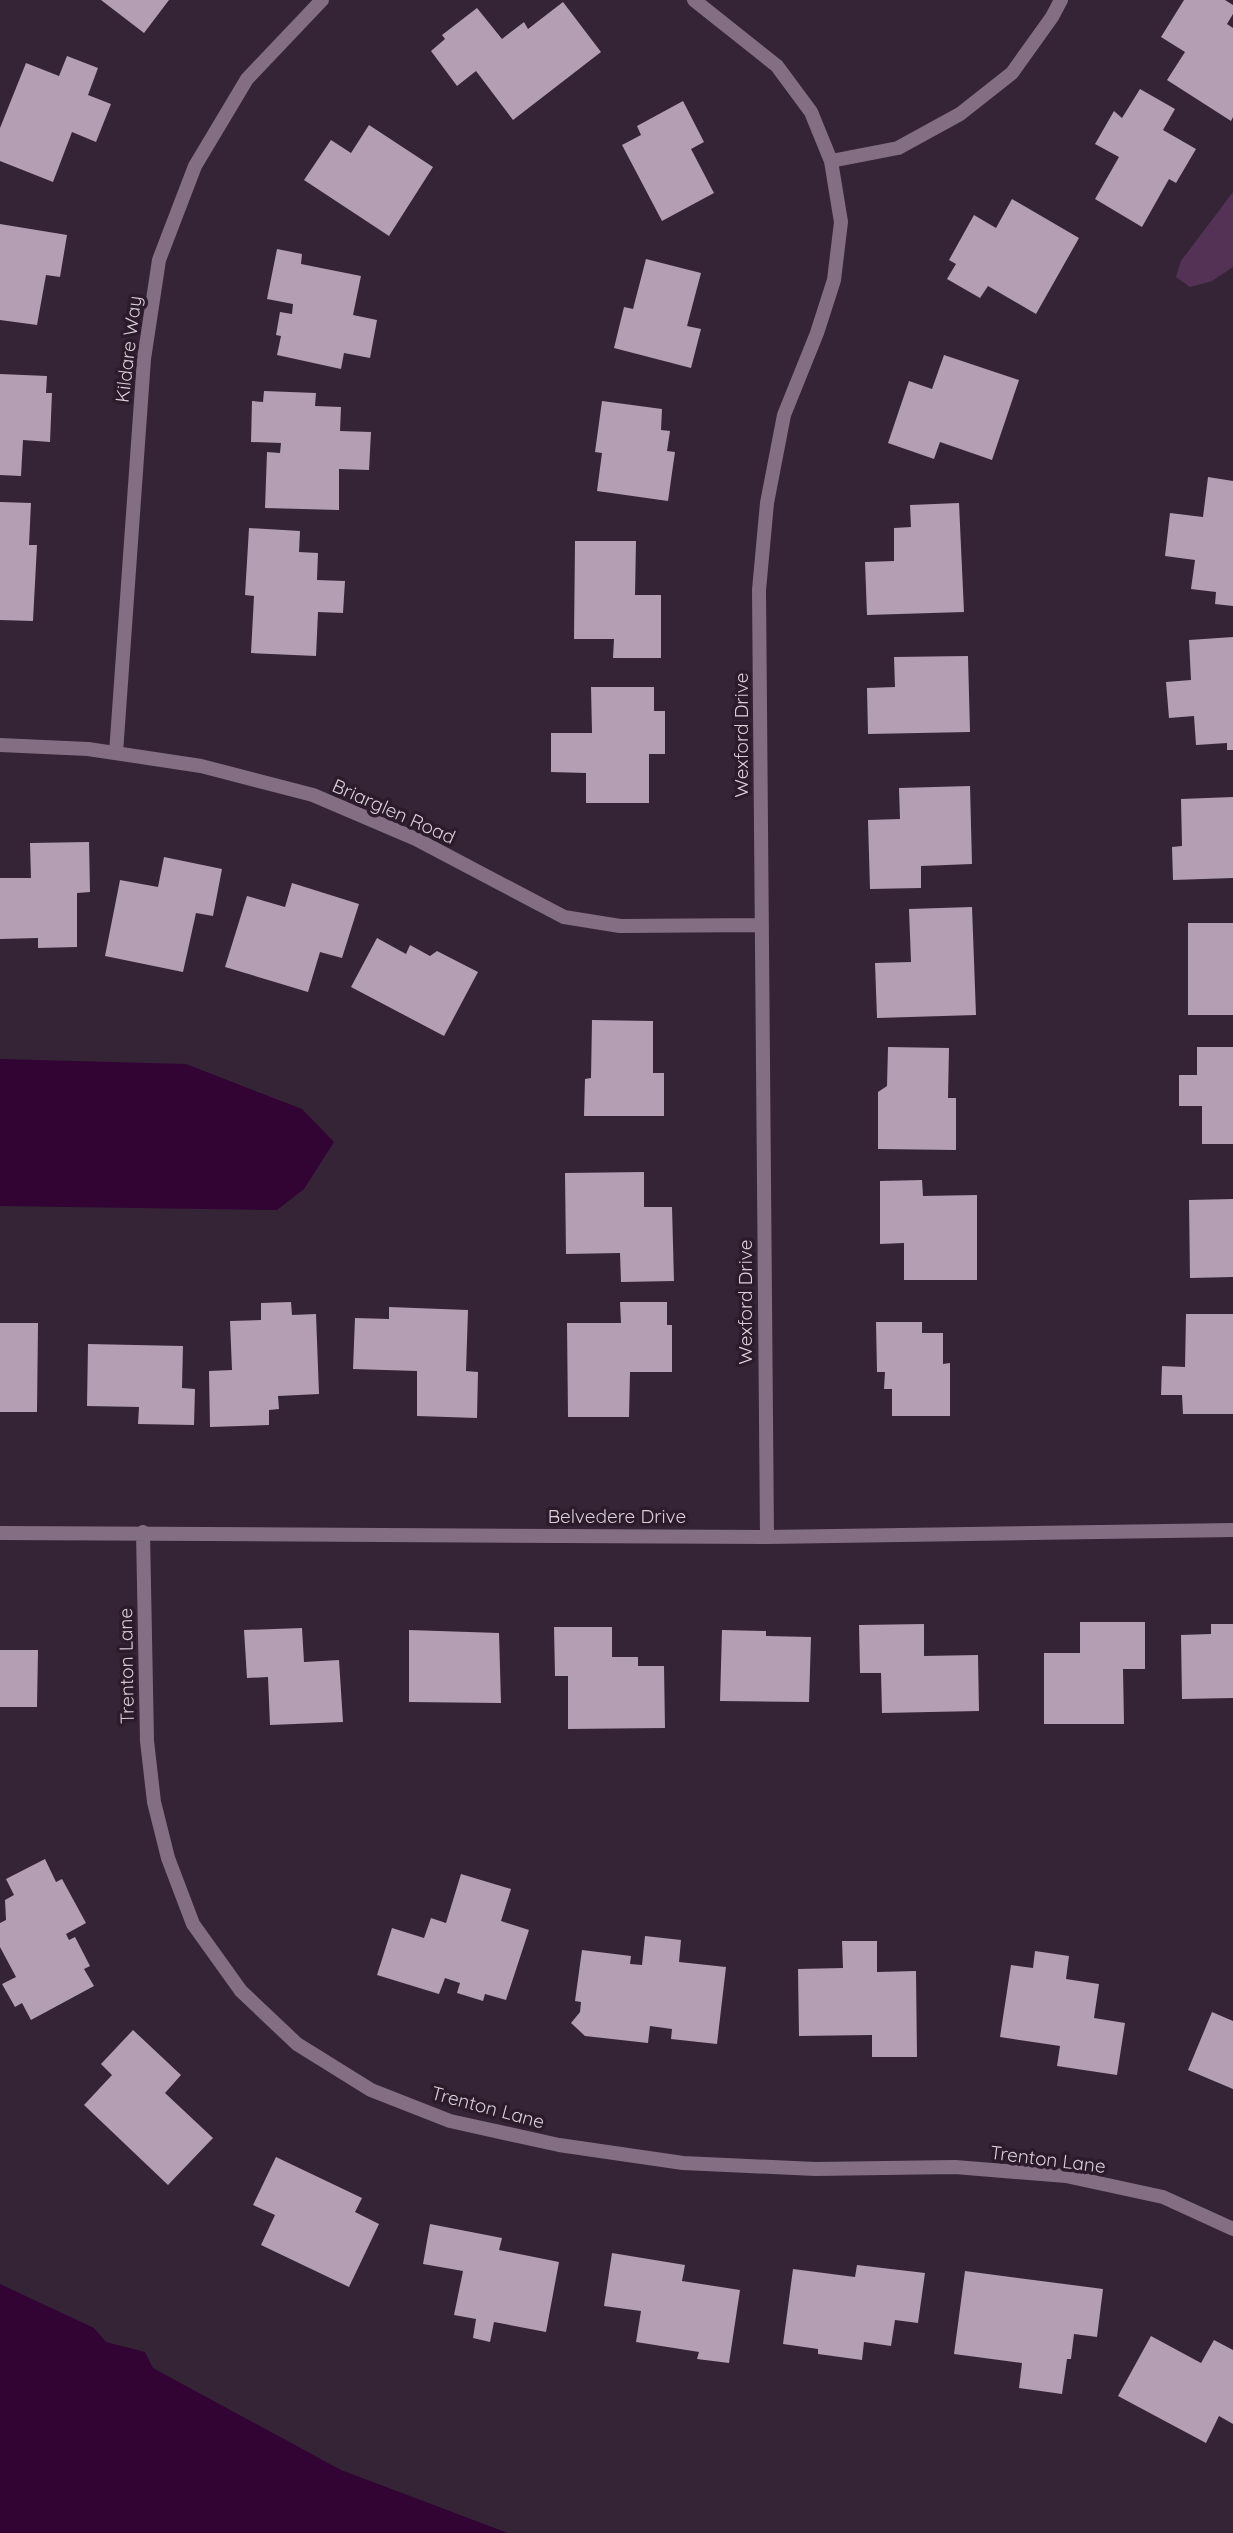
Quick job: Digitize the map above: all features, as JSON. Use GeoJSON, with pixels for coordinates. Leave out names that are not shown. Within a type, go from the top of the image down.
{"type":"FeatureCollection","features":[{"type":"Feature","properties":{"kind":"street","name":"Kildare Way"},"geometry":{"type":"LineString","coordinates":[[116,753],[144,359],[159,260],[195,166],[247,79],[321,0]]}},
{"type":"Feature","properties":{"kind":"street","name":"Wexford Drive"},"geometry":{"type":"LineString","coordinates":[[694,0],[777,66],[811,112],[831,161],[841,222],[834,279],[817,332],[784,415],[767,503],[760,590],[767,1537]]}},
{"type":"Feature","properties":{"kind":"street"},"geometry":{"type":"LineString","coordinates":[[831,161],[898,148],[960,114],[1012,73],[1061,0]]}},
{"type":"Feature","properties":{"kind":"street","name":"Briarglen Road"},"geometry":{"type":"LineString","coordinates":[[0,745],[89,749],[201,766],[313,795],[416,839],[564,917],[620,926],[762,925]]}},
{"type":"Feature","properties":{"kind":"street","name":"Belvedere Drive"},"geometry":{"type":"LineString","coordinates":[[0,1533],[767,1537],[1233,1530]]}},
{"type":"Feature","properties":{"kind":"street","name":"Trenton Lane"},"geometry":{"type":"LineString","coordinates":[[143,1532],[147,1741],[154,1802],[168,1858],[193,1924],[240,1991],[297,2044],[371,2090],[450,2121],[559,2145],[683,2162],[815,2169],[955,2167],[1066,2176],[1163,2197],[1233,2229]]}},
{"type":"Feature","properties":{"kind":"shaded area"},"geometry":{"type":"Polygon","coordinates":[[[1233,192],[1233,267],[1212,281],[1190,287],[1176,277],[1181,261],[1233,192]]]}},
{"type":"Feature","properties":{"kind":"shaded area"},"geometry":{"type":"Polygon","coordinates":[[[0,1059],[186,1064],[302,1109],[334,1142],[304,1189],[277,1210],[0,1206],[0,1059]]]}},
{"type":"Feature","properties":{"kind":"shaded area"},"geometry":{"type":"Polygon","coordinates":[[[0,2284],[94,2328],[106,2342],[145,2352],[153,2368],[341,2470],[508,2533],[0,2533],[0,2284]]]}},
{"type":"Feature","properties":{"kind":"building"},"geometry":{"type":"Polygon","coordinates":[[[101,0],[169,0],[144,33],[101,0]]]}},
{"type":"Feature","properties":{"kind":"building"},"geometry":{"type":"Polygon","coordinates":[[[1184,0],[1225,0],[1233,5],[1233,14],[1227,24],[1233,28],[1231,121],[1167,80],[1185,52],[1161,37],[1184,0]]]}},
{"type":"Feature","properties":{"kind":"building"},"geometry":{"type":"Polygon","coordinates":[[[563,2],[601,52],[513,120],[476,71],[457,86],[431,51],[445,39],[442,35],[477,8],[502,39],[524,22],[528,29],[563,2]]]}},
{"type":"Feature","properties":{"kind":"building"},"geometry":{"type":"Polygon","coordinates":[[[67,56],[98,68],[88,95],[111,104],[96,142],[72,132],[53,182],[0,161],[0,128],[26,63],[59,76],[67,56]]]}},
{"type":"Feature","properties":{"kind":"building"},"geometry":{"type":"Polygon","coordinates":[[[1140,89],[1175,109],[1163,130],[1196,149],[1176,183],[1169,179],[1142,227],[1095,199],[1119,157],[1095,144],[1114,111],[1122,118],[1140,89]]]}},
{"type":"Feature","properties":{"kind":"building"},"geometry":{"type":"Polygon","coordinates":[[[683,101],[704,142],[691,149],[714,193],[662,221],[622,145],[641,135],[637,126],[683,101]]]}},
{"type":"Feature","properties":{"kind":"building"},"geometry":{"type":"Polygon","coordinates":[[[369,125],[433,167],[389,236],[304,180],[331,140],[351,153],[369,125]]]}},
{"type":"Feature","properties":{"kind":"building"},"geometry":{"type":"Polygon","coordinates":[[[1012,199],[1079,238],[1036,314],[988,286],[980,298],[947,279],[956,264],[949,260],[974,215],[996,228],[1012,199]]]}},
{"type":"Feature","properties":{"kind":"building"},"geometry":{"type":"Polygon","coordinates":[[[0,224],[67,235],[60,277],[46,275],[37,325],[0,320],[0,224]]]}},
{"type":"Feature","properties":{"kind":"building"},"geometry":{"type":"Polygon","coordinates":[[[277,249],[302,254],[301,264],[361,276],[353,315],[377,320],[370,358],[344,353],[341,369],[277,355],[281,336],[276,335],[280,312],[292,314],[293,304],[267,299],[277,249]]]}},
{"type":"Feature","properties":{"kind":"building"},"geometry":{"type":"Polygon","coordinates":[[[646,259],[701,273],[687,326],[701,329],[691,368],[614,348],[624,307],[633,309],[646,259]]]}},
{"type":"Feature","properties":{"kind":"building"},"geometry":{"type":"Polygon","coordinates":[[[944,355],[1019,380],[992,460],[940,442],[934,459],[888,443],[909,381],[932,389],[944,355]]]}},
{"type":"Feature","properties":{"kind":"building"},"geometry":{"type":"Polygon","coordinates":[[[0,374],[47,376],[46,393],[52,393],[50,442],[23,440],[21,476],[0,475],[0,374]]]}},
{"type":"Feature","properties":{"kind":"building"},"geometry":{"type":"Polygon","coordinates":[[[264,391],[316,393],[315,406],[341,407],[340,431],[371,432],[369,470],[339,469],[339,510],[265,508],[267,452],[280,453],[281,443],[251,442],[252,401],[263,402],[264,391]]]}},
{"type":"Feature","properties":{"kind":"building"},"geometry":{"type":"Polygon","coordinates":[[[602,401],[662,409],[661,430],[670,431],[667,451],[675,452],[668,501],[597,491],[602,453],[595,452],[602,401]]]}},
{"type":"Feature","properties":{"kind":"building"},"geometry":{"type":"Polygon","coordinates":[[[1208,477],[1233,481],[1233,606],[1215,604],[1216,592],[1191,589],[1195,560],[1165,556],[1170,513],[1203,517],[1208,477]]]}},
{"type":"Feature","properties":{"kind":"building"},"geometry":{"type":"Polygon","coordinates":[[[0,502],[31,503],[29,545],[37,545],[33,621],[0,620],[0,502]]]}},
{"type":"Feature","properties":{"kind":"building"},"geometry":{"type":"Polygon","coordinates":[[[959,503],[964,612],[867,615],[865,562],[894,561],[894,528],[911,527],[910,505],[959,503]]]}},
{"type":"Feature","properties":{"kind":"building"},"geometry":{"type":"Polygon","coordinates":[[[249,528],[300,531],[299,552],[318,553],[317,580],[345,581],[343,613],[318,612],[316,656],[251,653],[254,596],[245,595],[249,528]]]}},
{"type":"Feature","properties":{"kind":"building"},"geometry":{"type":"Polygon","coordinates":[[[575,541],[636,541],[635,595],[661,595],[661,658],[613,658],[614,639],[574,639],[575,541]]]}},
{"type":"Feature","properties":{"kind":"building"},"geometry":{"type":"Polygon","coordinates":[[[1233,637],[1233,750],[1227,750],[1227,743],[1196,745],[1194,716],[1169,718],[1166,682],[1191,680],[1189,640],[1233,637]]]}},
{"type":"Feature","properties":{"kind":"building"},"geometry":{"type":"Polygon","coordinates":[[[968,656],[970,732],[868,734],[867,688],[895,687],[894,657],[968,656]]]}},
{"type":"Feature","properties":{"kind":"building"},"geometry":{"type":"Polygon","coordinates":[[[591,687],[654,687],[654,711],[665,711],[665,754],[649,754],[649,803],[586,803],[586,773],[551,772],[551,733],[592,733],[591,687]]]}},
{"type":"Feature","properties":{"kind":"building"},"geometry":{"type":"Polygon","coordinates":[[[970,786],[972,864],[921,866],[921,888],[870,889],[868,820],[900,819],[899,788],[970,786]]]}},
{"type":"Feature","properties":{"kind":"building"},"geometry":{"type":"Polygon","coordinates":[[[1233,797],[1233,878],[1173,880],[1172,847],[1182,846],[1181,799],[1233,797]]]}},
{"type":"Feature","properties":{"kind":"building"},"geometry":{"type":"Polygon","coordinates":[[[89,842],[90,892],[77,893],[77,947],[38,948],[38,938],[0,939],[0,878],[31,878],[30,843],[89,842]]]}},
{"type":"Feature","properties":{"kind":"building"},"geometry":{"type":"Polygon","coordinates":[[[164,857],[222,869],[213,916],[196,913],[183,972],[105,956],[120,880],[158,887],[164,857]]]}},
{"type":"Feature","properties":{"kind":"building"},"geometry":{"type":"Polygon","coordinates":[[[292,883],[359,904],[342,958],[320,952],[308,992],[225,967],[247,896],[285,907],[292,883]]]}},
{"type":"Feature","properties":{"kind":"building"},"geometry":{"type":"Polygon","coordinates":[[[972,907],[976,1015],[877,1018],[875,963],[911,962],[909,909],[972,907]]]}},
{"type":"Feature","properties":{"kind":"building"},"geometry":{"type":"Polygon","coordinates":[[[1188,923],[1233,923],[1233,1015],[1188,1015],[1188,923]]]}},
{"type":"Feature","properties":{"kind":"building"},"geometry":{"type":"Polygon","coordinates":[[[377,938],[406,954],[410,945],[430,956],[437,951],[478,972],[444,1036],[351,987],[377,938]]]}},
{"type":"Feature","properties":{"kind":"building"},"geometry":{"type":"Polygon","coordinates":[[[592,1020],[653,1021],[653,1073],[664,1073],[664,1116],[584,1116],[585,1079],[591,1078],[592,1020]]]}},
{"type":"Feature","properties":{"kind":"building"},"geometry":{"type":"Polygon","coordinates":[[[888,1047],[949,1048],[948,1098],[956,1098],[956,1150],[878,1149],[878,1092],[887,1086],[888,1047]]]}},
{"type":"Feature","properties":{"kind":"building"},"geometry":{"type":"Polygon","coordinates":[[[1197,1047],[1233,1047],[1233,1144],[1202,1144],[1202,1106],[1179,1106],[1179,1075],[1197,1075],[1197,1047]]]}},
{"type":"Feature","properties":{"kind":"building"},"geometry":{"type":"Polygon","coordinates":[[[644,1172],[644,1207],[672,1207],[674,1281],[621,1282],[620,1253],[566,1254],[565,1173],[644,1172]]]}},
{"type":"Feature","properties":{"kind":"building"},"geometry":{"type":"Polygon","coordinates":[[[922,1180],[923,1196],[977,1195],[977,1280],[904,1280],[904,1243],[880,1244],[880,1181],[922,1180]]]}},
{"type":"Feature","properties":{"kind":"building"},"geometry":{"type":"Polygon","coordinates":[[[1233,1199],[1233,1277],[1190,1278],[1189,1200],[1233,1199]]]}},
{"type":"Feature","properties":{"kind":"building"},"geometry":{"type":"Polygon","coordinates":[[[291,1302],[292,1315],[316,1314],[319,1394],[278,1396],[279,1409],[269,1410],[269,1425],[210,1427],[209,1371],[232,1370],[230,1321],[261,1320],[261,1303],[291,1302]]]}},
{"type":"Feature","properties":{"kind":"building"},"geometry":{"type":"Polygon","coordinates":[[[620,1302],[667,1302],[667,1325],[672,1325],[672,1372],[630,1372],[629,1417],[568,1417],[567,1323],[621,1323],[620,1302]]]}},
{"type":"Feature","properties":{"kind":"building"},"geometry":{"type":"Polygon","coordinates":[[[389,1307],[468,1310],[466,1371],[478,1372],[477,1418],[417,1416],[417,1371],[353,1369],[355,1318],[389,1319],[389,1307]]]}},
{"type":"Feature","properties":{"kind":"building"},"geometry":{"type":"Polygon","coordinates":[[[1186,1314],[1233,1314],[1233,1414],[1183,1414],[1182,1395],[1161,1395],[1162,1366],[1185,1367],[1186,1314]]]}},
{"type":"Feature","properties":{"kind":"building"},"geometry":{"type":"Polygon","coordinates":[[[876,1322],[922,1322],[922,1333],[943,1333],[943,1364],[950,1363],[950,1416],[892,1416],[892,1389],[884,1389],[885,1372],[877,1372],[876,1322]]]}},
{"type":"Feature","properties":{"kind":"building"},"geometry":{"type":"Polygon","coordinates":[[[0,1323],[38,1323],[37,1412],[0,1412],[0,1323]]]}},
{"type":"Feature","properties":{"kind":"building"},"geometry":{"type":"Polygon","coordinates":[[[88,1344],[183,1346],[182,1388],[195,1389],[194,1425],[138,1424],[139,1407],[87,1406],[88,1344]]]}},
{"type":"Feature","properties":{"kind":"building"},"geometry":{"type":"Polygon","coordinates":[[[1080,1622],[1145,1622],[1145,1669],[1123,1669],[1124,1724],[1044,1724],[1044,1653],[1080,1653],[1080,1622]]]}},
{"type":"Feature","properties":{"kind":"building"},"geometry":{"type":"Polygon","coordinates":[[[924,1624],[924,1656],[978,1655],[979,1711],[882,1713],[881,1673],[860,1673],[859,1625],[924,1624]]]}},
{"type":"Feature","properties":{"kind":"building"},"geometry":{"type":"Polygon","coordinates":[[[1211,1624],[1233,1624],[1233,1698],[1182,1699],[1181,1635],[1211,1634],[1211,1624]]]}},
{"type":"Feature","properties":{"kind":"building"},"geometry":{"type":"Polygon","coordinates":[[[554,1627],[612,1627],[612,1657],[638,1657],[638,1666],[664,1666],[665,1728],[568,1729],[568,1676],[555,1676],[554,1627]]]}},
{"type":"Feature","properties":{"kind":"building"},"geometry":{"type":"Polygon","coordinates":[[[302,1628],[304,1662],[339,1660],[343,1722],[270,1725],[268,1677],[247,1678],[244,1630],[302,1628]]]}},
{"type":"Feature","properties":{"kind":"building"},"geometry":{"type":"Polygon","coordinates":[[[409,1630],[499,1633],[501,1703],[409,1702],[409,1630]]]}},
{"type":"Feature","properties":{"kind":"building"},"geometry":{"type":"Polygon","coordinates":[[[722,1630],[766,1631],[766,1636],[811,1637],[809,1702],[720,1701],[722,1630]]]}},
{"type":"Feature","properties":{"kind":"building"},"geometry":{"type":"Polygon","coordinates":[[[0,1650],[38,1650],[37,1707],[0,1707],[0,1650]]]}},
{"type":"Feature","properties":{"kind":"building"},"geometry":{"type":"Polygon","coordinates":[[[45,1859],[56,1882],[62,1879],[86,1923],[66,1934],[69,1940],[75,1937],[90,1966],[84,1969],[94,1986],[31,2020],[22,2003],[15,2007],[2,1984],[16,1977],[0,1947],[0,1923],[6,1920],[5,1900],[14,1895],[6,1879],[45,1859]]]}},
{"type":"Feature","properties":{"kind":"building"},"geometry":{"type":"Polygon","coordinates":[[[461,1874],[511,1889],[501,1921],[529,1930],[506,2000],[485,1994],[483,2001],[457,1993],[460,1983],[445,1978],[439,1994],[377,1975],[392,1928],[424,1938],[431,1918],[446,1923],[461,1874]]]}},
{"type":"Feature","properties":{"kind":"building"},"geometry":{"type":"Polygon","coordinates":[[[645,1936],[681,1940],[679,1962],[726,1967],[717,2044],[671,2039],[672,2029],[650,2026],[648,2043],[585,2036],[571,2023],[580,2012],[581,2002],[575,2001],[582,1950],[631,1956],[630,1964],[642,1965],[645,1936]]]}},
{"type":"Feature","properties":{"kind":"building"},"geometry":{"type":"Polygon","coordinates":[[[842,1941],[877,1941],[877,1972],[916,1971],[917,2057],[872,2057],[872,2035],[799,2036],[798,1969],[843,1968],[842,1941]]]}},
{"type":"Feature","properties":{"kind":"building"},"geometry":{"type":"Polygon","coordinates":[[[1035,1951],[1069,1956],[1066,1979],[1099,1984],[1094,2018],[1125,2023],[1117,2075],[1057,2066],[1060,2046],[1000,2037],[1011,1965],[1033,1968],[1035,1951]]]}},
{"type":"Feature","properties":{"kind":"building"},"geometry":{"type":"Polygon","coordinates":[[[1212,2012],[1233,2021],[1233,2089],[1188,2070],[1212,2012]]]}},
{"type":"Feature","properties":{"kind":"building"},"geometry":{"type":"Polygon","coordinates":[[[133,2030],[181,2075],[165,2093],[213,2138],[168,2185],[84,2105],[112,2075],[101,2064],[133,2030]]]}},
{"type":"Feature","properties":{"kind":"building"},"geometry":{"type":"Polygon","coordinates":[[[276,2157],[362,2198],[355,2212],[379,2224],[349,2287],[261,2245],[275,2215],[253,2205],[276,2157]]]}},
{"type":"Feature","properties":{"kind":"building"},"geometry":{"type":"Polygon","coordinates":[[[430,2224],[502,2238],[499,2250],[559,2262],[546,2332],[494,2322],[490,2342],[473,2338],[476,2319],[454,2315],[463,2271],[423,2264],[430,2224]]]}},
{"type":"Feature","properties":{"kind":"building"},"geometry":{"type":"Polygon","coordinates":[[[612,2253],[685,2265],[682,2281],[740,2290],[729,2363],[697,2359],[699,2352],[636,2342],[641,2311],[604,2306],[612,2253]]]}},
{"type":"Feature","properties":{"kind":"building"},"geometry":{"type":"Polygon","coordinates":[[[857,2265],[925,2273],[918,2323],[895,2320],[891,2346],[864,2342],[862,2360],[818,2354],[818,2349],[783,2344],[793,2269],[855,2277],[857,2265]]]}},
{"type":"Feature","properties":{"kind":"building"},"geometry":{"type":"Polygon","coordinates":[[[965,2271],[1103,2289],[1097,2337],[1074,2334],[1062,2394],[1019,2388],[1022,2363],[954,2354],[965,2271]]]}},
{"type":"Feature","properties":{"kind":"building"},"geometry":{"type":"Polygon","coordinates":[[[1151,2336],[1201,2363],[1214,2340],[1233,2350],[1233,2424],[1219,2416],[1206,2443],[1118,2396],[1151,2336]]]}}]}
